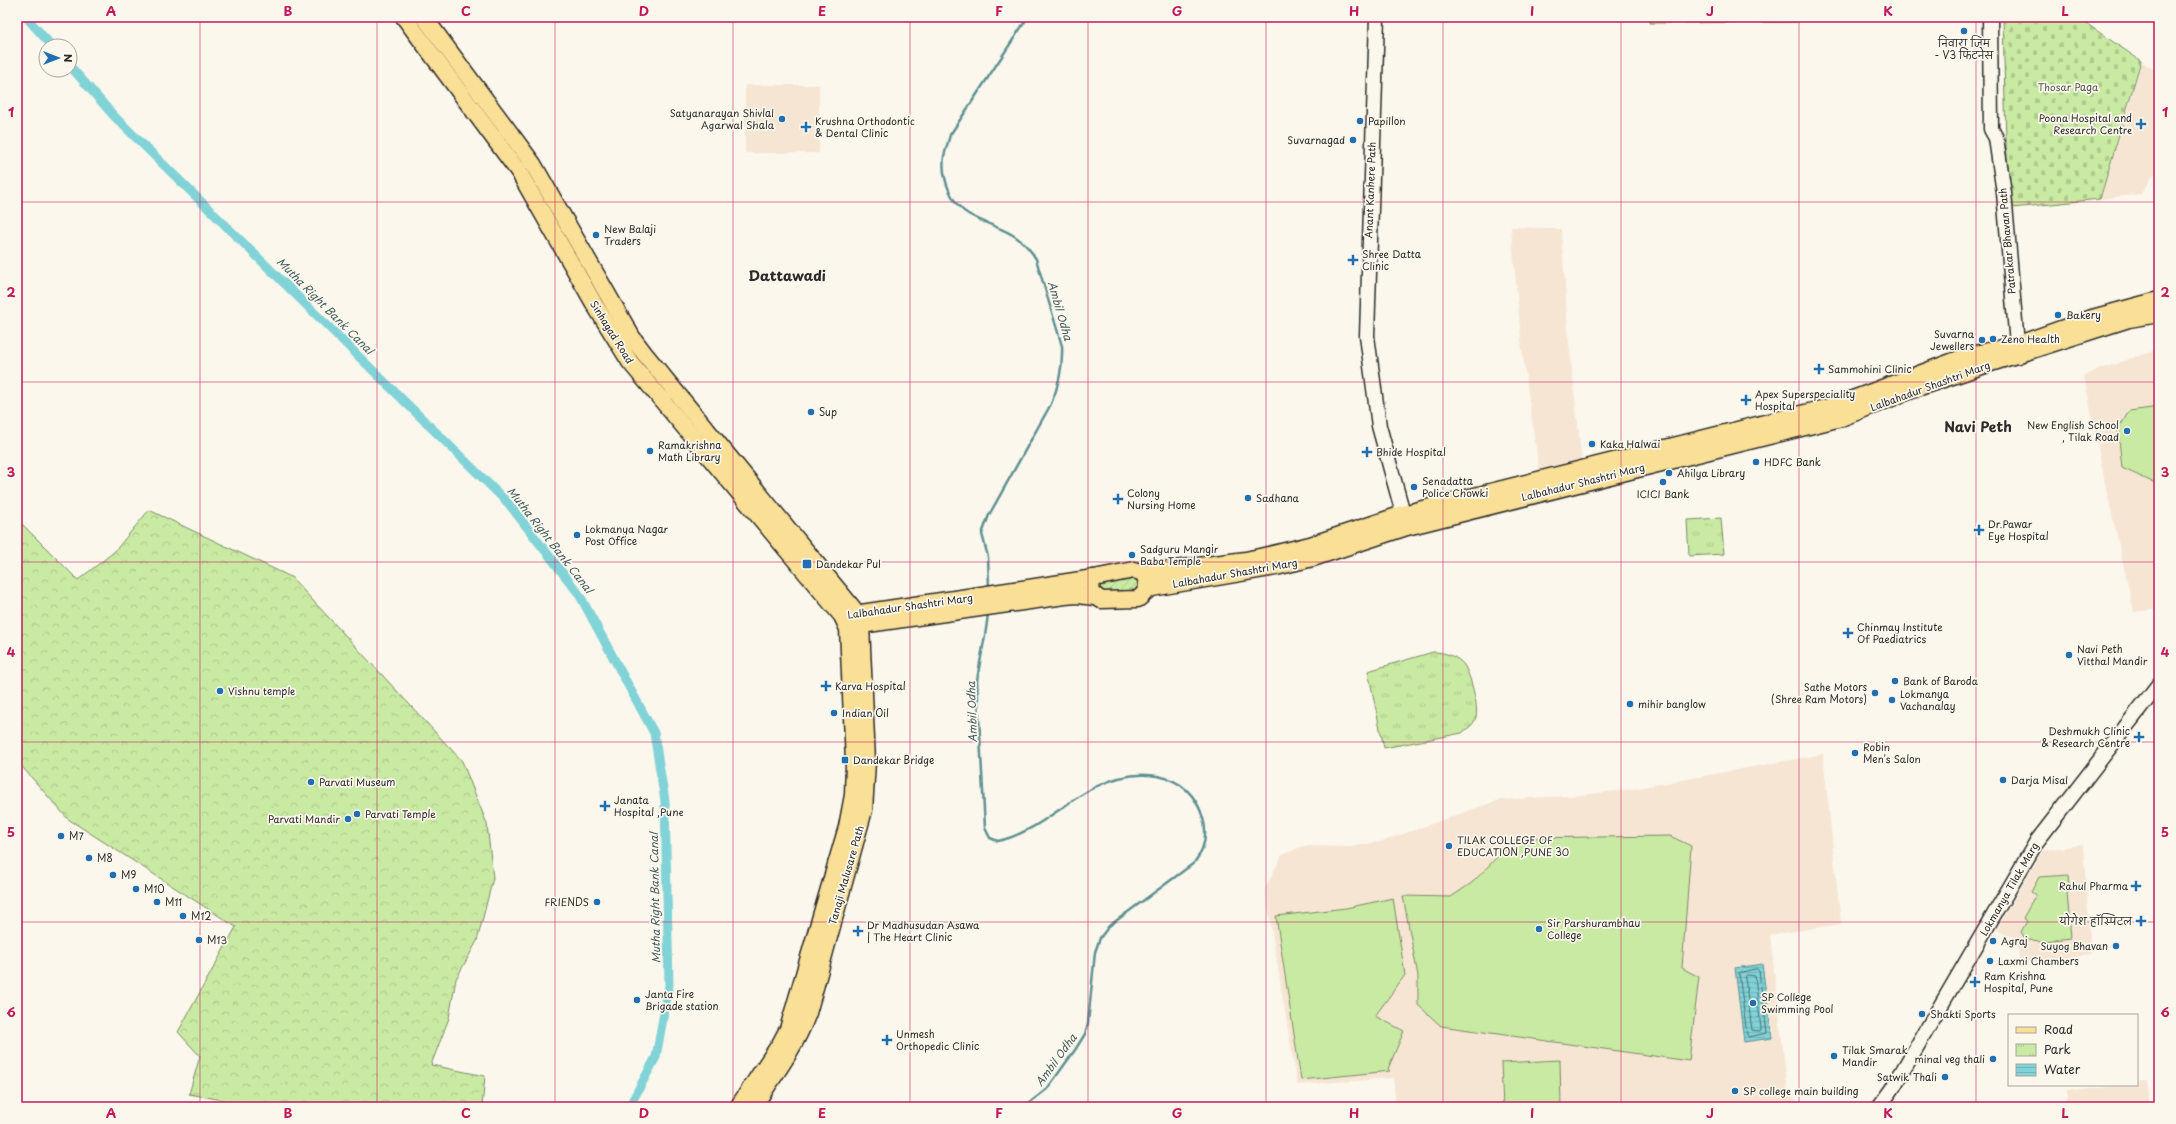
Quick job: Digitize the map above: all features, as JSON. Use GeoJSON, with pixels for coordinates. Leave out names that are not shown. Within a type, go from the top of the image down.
{"type":"FeatureCollection","features":[{"type":"Feature","properties":{"kind":"main road","name":"Sinhagad Road"},"geometry":{"type":"LineString","coordinates":[[404,17],[520,172],[596,307],[630,362],[747,490]]}},
{"type":"Feature","properties":{"kind":"main road","name":"Sinhagad Road"},"geometry":{"type":"LineString","coordinates":[[424,17],[533,164],[636,342],[747,490],[851,622]]}},
{"type":"Feature","properties":{"kind":"main road","name":"Anant Kanhere Path"},"geometry":{"type":"LineString","coordinates":[[1377,17],[1367,336],[1379,426],[1405,520]]}},
{"type":"Feature","properties":{"kind":"main road","name":"Patrakar Bhavan Path"},"geometry":{"type":"LineString","coordinates":[[1990,17],[1991,129],[1996,138],[2004,193],[2017,350]]}},
{"type":"Feature","properties":{"kind":"main road"},"geometry":{"type":"LineString","coordinates":[[1996,138],[2001,130],[1998,17]]}},
{"type":"Feature","properties":{"kind":"main road","name":"Lalbahadur Shashtri Marg"},"geometry":{"type":"LineString","coordinates":[[2017,350],[2092,318],[2159,300]]}},
{"type":"Feature","properties":{"kind":"main road","name":"Lalbahadur Shashtri Marg"},"geometry":{"type":"LineString","coordinates":[[1094,578],[1134,570],[1143,573],[1246,560],[1273,554],[1837,404],[1944,364],[1989,350],[2017,350],[2129,319],[2159,314]]}},
{"type":"Feature","properties":{"kind":"main road","name":"Lalbahadur Shashtri Marg"},"geometry":{"type":"LineString","coordinates":[[1095,597],[1101,600],[1138,599],[1152,588],[1276,567],[1313,558],[1405,520]]}},
{"type":"Feature","properties":{"kind":"main road"},"geometry":{"type":"LineString","coordinates":[[1143,573],[1147,582],[1145,592]]}},
{"type":"Feature","properties":{"kind":"main road"},"geometry":{"type":"LineString","coordinates":[[1064,590],[1094,578]]}},
{"type":"Feature","properties":{"kind":"main road"},"geometry":{"type":"LineString","coordinates":[[1094,578],[1091,589],[1095,597]]}},
{"type":"Feature","properties":{"kind":"main road","name":"Lalbahadur Shashtri Marg"},"geometry":{"type":"LineString","coordinates":[[851,622],[1064,590]]}},
{"type":"Feature","properties":{"kind":"main road"},"geometry":{"type":"LineString","coordinates":[[1064,590],[1073,595],[1095,597]]}},
{"type":"Feature","properties":{"kind":"main road","name":"Tanaji Malusare Path"},"geometry":{"type":"LineString","coordinates":[[753,1107],[791,1051],[808,1013],[861,823],[866,796],[859,740],[851,622]]}},
{"type":"Feature","properties":{"kind":"main road","name":"Lokmanya Tilak Marg"},"geometry":{"type":"LineString","coordinates":[[1879,1107],[1892,1089],[2040,836],[2159,684]]}},
{"type":"Feature","properties":{"kind":"main road","name":"Tanaji Malusare Path"},"geometry":{"type":"LineString","coordinates":[[738,1107],[780,1044],[796,1008],[847,827],[859,740]]}},
{"type":"Feature","properties":{"kind":"shaded area","name":"Poona Hospital and Research Centre"},"geometry":{"type":"Polygon","coordinates":[[[2142,62],[2159,73],[2159,175],[2154,174],[2141,194],[2101,199],[2142,62]]]}},
{"type":"Feature","properties":{"kind":"shaded area","name":"Satyanarayan Shivlal Agarwal Shala"},"geometry":{"type":"Polygon","coordinates":[[[745,85],[819,85],[819,153],[745,153],[745,85]]]}},
{"type":"Feature","properties":{"kind":"shaded area"},"geometry":{"type":"Polygon","coordinates":[[[1511,227],[1561,229],[1569,343],[1582,463],[1539,470],[1522,350],[1511,227]]]}},
{"type":"Feature","properties":{"kind":"shaded area","name":"New English School , Tilak Road"},"geometry":{"type":"Polygon","coordinates":[[[2159,349],[2159,609],[2134,612],[2106,488],[2084,375],[2159,349]]]}},
{"type":"Feature","properties":{"kind":"shaded area","name":"Sir Parshurambhau College"},"geometry":{"type":"Polygon","coordinates":[[[1823,754],[1841,924],[1770,935],[1788,1093],[1804,1107],[1396,1107],[1393,1078],[1297,1085],[1265,889],[1282,855],[1303,846],[1351,847],[1383,841],[1499,800],[1583,795],[1633,789],[1823,754]]]}},
{"type":"Feature","properties":{"kind":"shaded area"},"geometry":{"type":"Polygon","coordinates":[[[2083,845],[2091,954],[2061,961],[2019,963],[2018,940],[1997,929],[2043,850],[2083,845]]]}},
{"type":"Feature","properties":{"kind":"shaded area"},"geometry":{"type":"Polygon","coordinates":[[[2146,1081],[2149,1107],[2069,1107],[2067,1091],[2106,1086],[2138,1086],[2138,1082],[2146,1081]]]}},
{"type":"Feature","properties":{"kind":"green space"},"geometry":{"type":"Polygon","coordinates":[[[1650,17],[1798,17],[1798,22],[1650,23],[1650,17]]]}},
{"type":"Feature","properties":{"kind":"green space","name":"Thosar Paga"},"geometry":{"type":"Polygon","coordinates":[[[2003,17],[2077,17],[2141,61],[2100,199],[2012,208],[2006,145],[2003,17]]]}},
{"type":"Feature","properties":{"kind":"green space"},"geometry":{"type":"Polygon","coordinates":[[[2159,407],[2159,485],[2122,468],[2118,430],[2129,411],[2159,407]]]}},
{"type":"Feature","properties":{"kind":"green space"},"geometry":{"type":"Polygon","coordinates":[[[149,510],[291,577],[462,761],[487,824],[493,878],[477,941],[456,979],[449,1018],[431,1065],[485,1076],[482,1107],[262,1107],[189,1094],[200,1056],[178,1032],[236,927],[68,819],[17,761],[17,519],[78,580],[114,552],[149,510]]]}},
{"type":"Feature","properties":{"kind":"green space"},"geometry":{"type":"Polygon","coordinates":[[[1721,518],[1724,554],[1689,556],[1687,520],[1721,518]]]}},
{"type":"Feature","properties":{"kind":"green space"},"geometry":{"type":"Polygon","coordinates":[[[1133,576],[1138,579],[1140,585],[1137,592],[1101,593],[1099,586],[1100,584],[1133,576]]]}},
{"type":"Feature","properties":{"kind":"green space"},"geometry":{"type":"Polygon","coordinates":[[[1433,652],[1450,655],[1458,659],[1464,665],[1475,698],[1477,712],[1474,722],[1462,733],[1384,748],[1368,671],[1433,652]]]}},
{"type":"Feature","properties":{"kind":"green space"},"geometry":{"type":"Polygon","coordinates":[[[1670,836],[1691,846],[1682,968],[1699,977],[1689,1061],[1441,1026],[1418,1005],[1418,976],[1403,896],[1451,897],[1473,882],[1499,855],[1521,838],[1670,836]]]}},
{"type":"Feature","properties":{"kind":"green space"},"geometry":{"type":"Polygon","coordinates":[[[2069,875],[2070,891],[2067,892],[2071,938],[2044,941],[2026,940],[2021,932],[2027,921],[2023,918],[2036,895],[2031,892],[2039,877],[2069,875]]]}},
{"type":"Feature","properties":{"kind":"green space"},"geometry":{"type":"Polygon","coordinates":[[[1393,898],[1405,975],[1375,1016],[1404,1031],[1388,1069],[1390,1071],[1301,1080],[1276,916],[1346,908],[1393,898]]]}},
{"type":"Feature","properties":{"kind":"green space"},"geometry":{"type":"Polygon","coordinates":[[[1560,1060],[1561,1107],[1503,1107],[1501,1063],[1560,1060]]]}},
{"type":"Feature","properties":{"kind":"water","name":"SP College Swimming Pool"},"geometry":{"type":"Polygon","coordinates":[[[1762,964],[1772,1038],[1744,1042],[1735,968],[1762,964]]]}},
{"type":"Feature","properties":{"kind":"waterway","name":"Mutha Right Bank Canal"},"geometry":{"type":"LineString","coordinates":[[26,17],[45,38]]}},
{"type":"Feature","properties":{"kind":"waterway","name":"Ambil Odha"},"geometry":{"type":"LineString","coordinates":[[989,588],[988,557],[982,534],[989,515],[1051,404],[1060,376],[1062,346],[1036,259],[1029,249],[1015,236],[970,215],[958,205],[949,190],[943,164],[950,135],[1028,17]]}},
{"type":"Feature","properties":{"kind":"waterway","name":"Mutha Right Bank Canal"},"geometry":{"type":"LineString","coordinates":[[78,75],[114,116],[508,503],[579,594],[654,733],[665,801],[669,985],[656,1057],[629,1107]]}},
{"type":"Feature","properties":{"kind":"waterway","name":"Ambil Odha"},"geometry":{"type":"LineString","coordinates":[[988,613],[977,681],[985,828],[990,838],[998,841],[1024,832],[1095,787],[1127,776],[1143,775],[1159,776],[1173,781],[1186,789],[1196,801],[1203,818],[1205,830],[1203,848],[1194,863],[1109,926],[1100,938],[1095,952],[1088,1023],[1085,1034],[1047,1089],[1024,1107]]}},
{"type":"Feature","properties":{"kind":"place","name":"निवारा जिम - V3 फिटनेस"},"geometry":{"type":"Point","coordinates":[1964,31]}},
{"type":"Feature","properties":{"kind":"place","name":"Satyanarayan Shivlal Agarwal Shala"},"geometry":{"type":"Point","coordinates":[782,119]}},
{"type":"Feature","properties":{"kind":"place","name":"Papillon"},"geometry":{"type":"Point","coordinates":[1360,121]}},
{"type":"Feature","properties":{"kind":"place","name":"Poona Hospital and Research Centre"},"geometry":{"type":"Point","coordinates":[2141,124]}},
{"type":"Feature","properties":{"kind":"place","name":"Krushna Orthodontic & Dental Clinic"},"geometry":{"type":"Point","coordinates":[806,127]}},
{"type":"Feature","properties":{"kind":"place","name":"Suvarnagad"},"geometry":{"type":"Point","coordinates":[1353,140]}},
{"type":"Feature","properties":{"kind":"place","name":"New Balaji Traders"},"geometry":{"type":"Point","coordinates":[596,235]}},
{"type":"Feature","properties":{"kind":"place","name":"Shree Datta Clinic"},"geometry":{"type":"Point","coordinates":[1353,260]}},
{"type":"Feature","properties":{"kind":"place","name":"Bakery"},"geometry":{"type":"Point","coordinates":[2058,315]}},
{"type":"Feature","properties":{"kind":"place","name":"Zeno Health"},"geometry":{"type":"Point","coordinates":[1993,339]}},
{"type":"Feature","properties":{"kind":"place","name":"Suvarna Jewellers"},"geometry":{"type":"Point","coordinates":[1982,340]}},
{"type":"Feature","properties":{"kind":"place","name":"Sammohini Clinic"},"geometry":{"type":"Point","coordinates":[1819,369]}},
{"type":"Feature","properties":{"kind":"place","name":"Apex Superspeciality Hospital"},"geometry":{"type":"Point","coordinates":[1746,400]}},
{"type":"Feature","properties":{"kind":"place","name":"Sup"},"geometry":{"type":"Point","coordinates":[811,412]}},
{"type":"Feature","properties":{"kind":"place","name":"New English School , Tilak Road"},"geometry":{"type":"Point","coordinates":[2127,431]}},
{"type":"Feature","properties":{"kind":"place","name":"Kaka Halwai"},"geometry":{"type":"Point","coordinates":[1592,444]}},
{"type":"Feature","properties":{"kind":"place","name":"Ramakrishna Math Library"},"geometry":{"type":"Point","coordinates":[650,451]}},
{"type":"Feature","properties":{"kind":"place","name":"Bhide Hospital"},"geometry":{"type":"Point","coordinates":[1367,452]}},
{"type":"Feature","properties":{"kind":"place","name":"HDFC Bank"},"geometry":{"type":"Point","coordinates":[1756,462]}},
{"type":"Feature","properties":{"kind":"place","name":"Ahilya Library"},"geometry":{"type":"Point","coordinates":[1669,473]}},
{"type":"Feature","properties":{"kind":"place","name":"ICICI Bank"},"geometry":{"type":"Point","coordinates":[1663,482]}},
{"type":"Feature","properties":{"kind":"place","name":"Senadatta Police Chowki"},"geometry":{"type":"Point","coordinates":[1414,487]}},
{"type":"Feature","properties":{"kind":"place","name":"Sadhana"},"geometry":{"type":"Point","coordinates":[1248,498]}},
{"type":"Feature","properties":{"kind":"place","name":"Colony Nursing Home"},"geometry":{"type":"Point","coordinates":[1118,499]}},
{"type":"Feature","properties":{"kind":"place","name":"Dr.Pawar Eye Hospital"},"geometry":{"type":"Point","coordinates":[1979,530]}},
{"type":"Feature","properties":{"kind":"place","name":"Lokmanya Nagar Post Office"},"geometry":{"type":"Point","coordinates":[577,535]}},
{"type":"Feature","properties":{"kind":"place","name":"Sadguru Mangir Baba Temple"},"geometry":{"type":"Point","coordinates":[1132,555]}},
{"type":"Feature","properties":{"kind":"place","name":"Dandekar Pul"},"geometry":{"type":"Point","coordinates":[807,564]}},
{"type":"Feature","properties":{"kind":"place","name":"Chinmay Institute Of Paediatrics"},"geometry":{"type":"Point","coordinates":[1848,633]}},
{"type":"Feature","properties":{"kind":"place","name":"Navi Peth Vitthal Mandir"},"geometry":{"type":"Point","coordinates":[2069,655]}},
{"type":"Feature","properties":{"kind":"place","name":"Bank of Baroda"},"geometry":{"type":"Point","coordinates":[1895,681]}},
{"type":"Feature","properties":{"kind":"place","name":"Karva Hospital"},"geometry":{"type":"Point","coordinates":[826,686]}},
{"type":"Feature","properties":{"kind":"place","name":"Vishnu temple"},"geometry":{"type":"Point","coordinates":[220,691]}},
{"type":"Feature","properties":{"kind":"place","name":"Sathe Motors (Shree Ram Motors)"},"geometry":{"type":"Point","coordinates":[1875,693]}},
{"type":"Feature","properties":{"kind":"place","name":"Lokmanya Vachanalay"},"geometry":{"type":"Point","coordinates":[1892,700]}},
{"type":"Feature","properties":{"kind":"place","name":"mihir banglow"},"geometry":{"type":"Point","coordinates":[1630,704]}},
{"type":"Feature","properties":{"kind":"place","name":"Indian Oil"},"geometry":{"type":"Point","coordinates":[834,713]}},
{"type":"Feature","properties":{"kind":"place","name":"Deshmukh Clinic & Research Centre"},"geometry":{"type":"Point","coordinates":[2139,737]}},
{"type":"Feature","properties":{"kind":"place","name":"Robin Men's Salon"},"geometry":{"type":"Point","coordinates":[1855,753]}},
{"type":"Feature","properties":{"kind":"place","name":"Dandekar Bridge"},"geometry":{"type":"Point","coordinates":[845,760]}},
{"type":"Feature","properties":{"kind":"place","name":"Darja Misal"},"geometry":{"type":"Point","coordinates":[2003,780]}},
{"type":"Feature","properties":{"kind":"place","name":"Parvati Museum"},"geometry":{"type":"Point","coordinates":[311,782]}},
{"type":"Feature","properties":{"kind":"place","name":"Janata Hospital ,Pune"},"geometry":{"type":"Point","coordinates":[605,806]}},
{"type":"Feature","properties":{"kind":"place","name":"Parvati Temple"},"geometry":{"type":"Point","coordinates":[357,814]}},
{"type":"Feature","properties":{"kind":"place","name":"Parvati Mandir"},"geometry":{"type":"Point","coordinates":[348,819]}},
{"type":"Feature","properties":{"kind":"place","name":"M7"},"geometry":{"type":"Point","coordinates":[61,836]}},
{"type":"Feature","properties":{"kind":"place","name":"TILAK COLLEGE OF EDUCATION ,PUNE 30"},"geometry":{"type":"Point","coordinates":[1449,846]}},
{"type":"Feature","properties":{"kind":"place","name":"M8"},"geometry":{"type":"Point","coordinates":[89,858]}},
{"type":"Feature","properties":{"kind":"place","name":"M9"},"geometry":{"type":"Point","coordinates":[113,875]}},
{"type":"Feature","properties":{"kind":"place","name":"Rahul Pharma"},"geometry":{"type":"Point","coordinates":[2136,886]}},
{"type":"Feature","properties":{"kind":"place","name":"M10"},"geometry":{"type":"Point","coordinates":[136,889]}},
{"type":"Feature","properties":{"kind":"place","name":"M11"},"geometry":{"type":"Point","coordinates":[157,902]}},
{"type":"Feature","properties":{"kind":"place","name":"FRIENDS"},"geometry":{"type":"Point","coordinates":[597,902]}},
{"type":"Feature","properties":{"kind":"place","name":"M12"},"geometry":{"type":"Point","coordinates":[183,916]}},
{"type":"Feature","properties":{"kind":"place","name":"योगेश हॉस्पिटल"},"geometry":{"type":"Point","coordinates":[2141,921]}},
{"type":"Feature","properties":{"kind":"place","name":"Sir Parshurambhau College"},"geometry":{"type":"Point","coordinates":[1539,929]}},
{"type":"Feature","properties":{"kind":"place","name":"Dr Madhusudan Asawa | The Heart Clinic"},"geometry":{"type":"Point","coordinates":[858,931]}},
{"type":"Feature","properties":{"kind":"place","name":"M13"},"geometry":{"type":"Point","coordinates":[199,940]}},
{"type":"Feature","properties":{"kind":"place","name":"Agraj"},"geometry":{"type":"Point","coordinates":[1993,941]}},
{"type":"Feature","properties":{"kind":"place","name":"Suyog Bhavan"},"geometry":{"type":"Point","coordinates":[2116,946]}},
{"type":"Feature","properties":{"kind":"place","name":"Laxmi Chambers"},"geometry":{"type":"Point","coordinates":[1990,961]}},
{"type":"Feature","properties":{"kind":"place","name":"Ram Krishna Hospital, Pune"},"geometry":{"type":"Point","coordinates":[1975,982]}},
{"type":"Feature","properties":{"kind":"place","name":"Janta Fire Brigade station"},"geometry":{"type":"Point","coordinates":[637,1000]}},
{"type":"Feature","properties":{"kind":"place","name":"SP College Swimming Pool"},"geometry":{"type":"Point","coordinates":[1753,1003]}},
{"type":"Feature","properties":{"kind":"place","name":"Shakti Sports"},"geometry":{"type":"Point","coordinates":[1922,1014]}},
{"type":"Feature","properties":{"kind":"place","name":"Unmesh Orthopedic Clinic"},"geometry":{"type":"Point","coordinates":[887,1040]}},
{"type":"Feature","properties":{"kind":"place","name":"Tilak Smarak Mandir"},"geometry":{"type":"Point","coordinates":[1834,1056]}},
{"type":"Feature","properties":{"kind":"place","name":"minal veg thali"},"geometry":{"type":"Point","coordinates":[1993,1059]}},
{"type":"Feature","properties":{"kind":"place","name":"Satwik Thali"},"geometry":{"type":"Point","coordinates":[1945,1077]}},
{"type":"Feature","properties":{"kind":"place","name":"SP college main building"},"geometry":{"type":"Point","coordinates":[1735,1091]}},
{"type":"Feature","properties":{"kind":"district","name":"Dattawadi"},"geometry":{"type":"Point","coordinates":[787,276]}},
{"type":"Feature","properties":{"kind":"district","name":"Navi Peth"},"geometry":{"type":"Point","coordinates":[1978,427]}}]}
